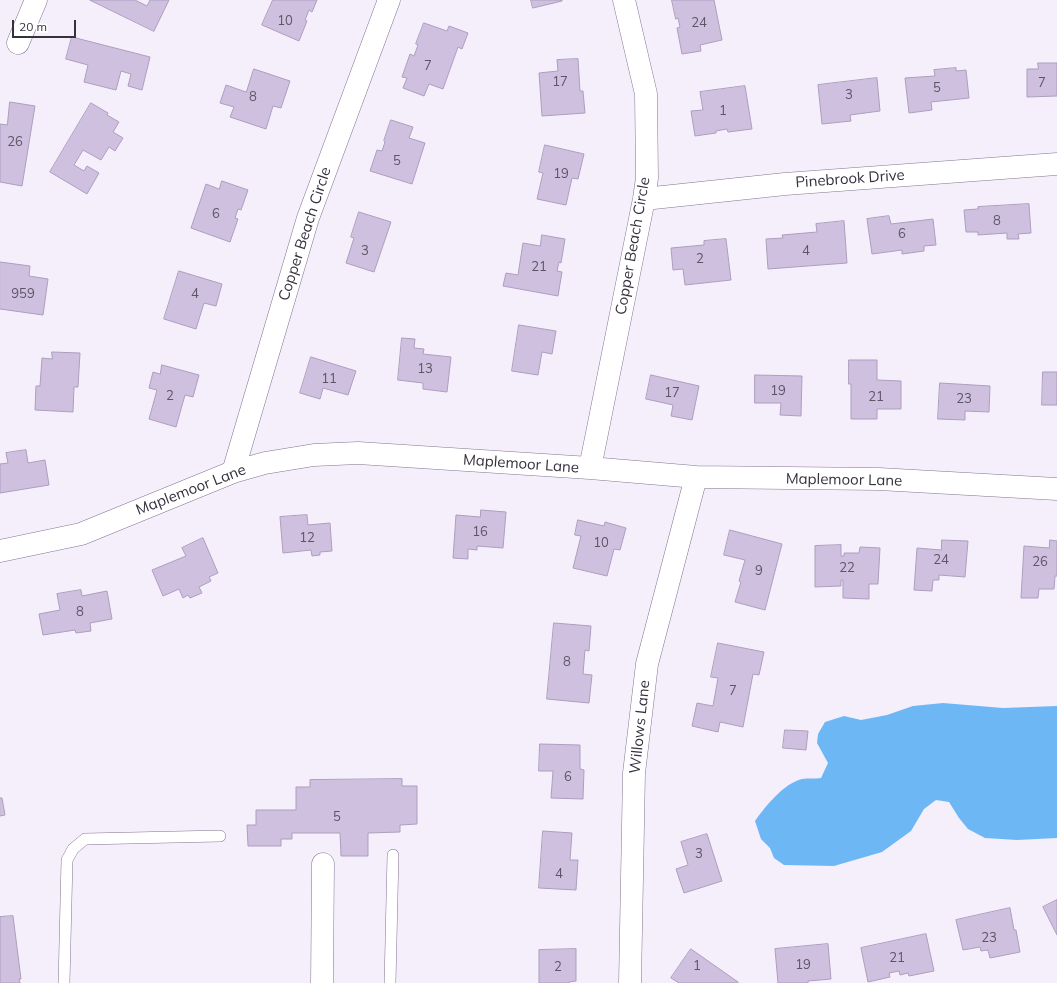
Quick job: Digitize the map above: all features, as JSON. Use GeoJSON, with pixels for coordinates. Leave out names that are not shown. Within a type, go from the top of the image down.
{"type":"FeatureCollection","features":[{"type":"Feature","properties":{"kind":"street"},"geometry":{"type":"LineString","coordinates":[[18,43],[36,0]]}},
{"type":"Feature","properties":{"kind":"street","name":"Copper Beach Circle"},"geometry":{"type":"LineString","coordinates":[[233,472],[308,218],[389,0]]}},
{"type":"Feature","properties":{"kind":"street","name":"Copper Beach Circle"},"geometry":{"type":"LineString","coordinates":[[590,468],[647,178],[646,94],[624,0]]}},
{"type":"Feature","properties":{"kind":"street","name":"Pinebrook Drive"},"geometry":{"type":"LineString","coordinates":[[644,199],[785,184],[1057,164]]}},
{"type":"Feature","properties":{"kind":"street","name":"Maplemoor Lane"},"geometry":{"type":"LineString","coordinates":[[0,551],[82,534],[233,472],[265,463],[314,455],[358,453],[590,468],[696,477],[879,479],[1057,489]]}},
{"type":"Feature","properties":{"kind":"street","name":"Willows Lane"},"geometry":{"type":"LineString","coordinates":[[630,983],[634,773],[647,664],[696,477]]}},
{"type":"Feature","properties":{"kind":"street"},"geometry":{"type":"LineString","coordinates":[[322,983],[323,864]]}},
{"type":"Feature","properties":{"kind":"lane"},"geometry":{"type":"LineString","coordinates":[[64,983],[67,860],[73,849],[85,839],[220,836]]}},
{"type":"Feature","properties":{"kind":"lane"},"geometry":{"type":"LineString","coordinates":[[390,983],[393,855]]}},
{"type":"Feature","properties":{"kind":"water"},"geometry":{"type":"Polygon","coordinates":[[[943,703],[1003,708],[1057,706],[1057,838],[1017,840],[985,838],[968,829],[949,802],[936,800],[924,809],[911,831],[882,852],[834,866],[784,865],[774,858],[770,848],[761,839],[755,821],[788,785],[802,779],[821,778],[828,763],[817,743],[818,734],[825,722],[844,716],[861,720],[887,715],[913,706],[943,703]]]}},
{"type":"Feature","properties":{"kind":"building"},"geometry":{"type":"Polygon","coordinates":[[[90,0],[135,0],[147,6],[150,0],[169,0],[154,31],[90,0]]]}},
{"type":"Feature","properties":{"kind":"building"},"geometry":{"type":"Polygon","coordinates":[[[273,0],[317,0],[312,12],[309,10],[305,20],[307,21],[299,41],[262,25],[273,0]]]}},
{"type":"Feature","properties":{"kind":"building"},"geometry":{"type":"Polygon","coordinates":[[[531,0],[562,0],[562,1],[533,8],[531,0]]]}},
{"type":"Feature","properties":{"kind":"building"},"geometry":{"type":"Polygon","coordinates":[[[672,0],[714,0],[722,40],[700,45],[701,51],[682,54],[677,28],[680,27],[678,18],[676,19],[672,0]]]}},
{"type":"Feature","properties":{"kind":"building"},"geometry":{"type":"Polygon","coordinates":[[[424,23],[447,31],[449,26],[468,33],[462,49],[458,47],[443,89],[429,84],[424,96],[403,88],[407,78],[402,77],[410,54],[414,56],[418,45],[416,44],[424,23]]]}},
{"type":"Feature","properties":{"kind":"building"},"geometry":{"type":"Polygon","coordinates":[[[72,37],[150,57],[142,90],[128,86],[131,74],[121,71],[116,90],[84,82],[88,65],[66,59],[72,37]]]}},
{"type":"Feature","properties":{"kind":"building"},"geometry":{"type":"Polygon","coordinates":[[[578,59],[580,91],[583,91],[585,113],[542,116],[539,73],[558,71],[557,60],[578,59]]]}},
{"type":"Feature","properties":{"kind":"building"},"geometry":{"type":"Polygon","coordinates":[[[1038,63],[1057,63],[1057,96],[1027,97],[1027,69],[1038,69],[1038,63]]]}},
{"type":"Feature","properties":{"kind":"building"},"geometry":{"type":"Polygon","coordinates":[[[956,68],[956,71],[966,70],[969,98],[931,102],[932,110],[909,113],[905,78],[935,76],[934,70],[956,68]]]}},
{"type":"Feature","properties":{"kind":"building"},"geometry":{"type":"Polygon","coordinates":[[[254,69],[290,81],[281,108],[273,106],[266,129],[230,117],[234,107],[220,103],[226,85],[246,92],[254,69]]]}},
{"type":"Feature","properties":{"kind":"building"},"geometry":{"type":"Polygon","coordinates":[[[877,78],[880,111],[850,115],[851,121],[822,124],[818,85],[877,78]]]}},
{"type":"Feature","properties":{"kind":"building"},"geometry":{"type":"Polygon","coordinates":[[[745,86],[752,129],[728,132],[727,129],[716,131],[716,133],[695,136],[691,111],[703,110],[700,92],[745,86]]]}},
{"type":"Feature","properties":{"kind":"building"},"geometry":{"type":"Polygon","coordinates":[[[10,102],[35,106],[22,186],[0,182],[0,124],[7,125],[10,102]]]}},
{"type":"Feature","properties":{"kind":"building"},"geometry":{"type":"Polygon","coordinates":[[[91,103],[108,113],[107,115],[119,122],[113,132],[123,138],[115,151],[109,147],[101,160],[83,150],[74,165],[84,171],[87,166],[99,173],[87,194],[50,172],[91,103]]]}},
{"type":"Feature","properties":{"kind":"building"},"geometry":{"type":"Polygon","coordinates":[[[391,120],[413,127],[409,138],[425,143],[412,184],[370,171],[377,150],[382,151],[391,120]]]}},
{"type":"Feature","properties":{"kind":"building"},"geometry":{"type":"Polygon","coordinates":[[[545,145],[584,154],[578,179],[572,178],[566,205],[537,199],[543,173],[539,172],[545,145]]]}},
{"type":"Feature","properties":{"kind":"building"},"geometry":{"type":"Polygon","coordinates":[[[222,181],[248,190],[241,210],[238,209],[235,218],[238,219],[230,242],[191,228],[206,184],[219,189],[222,181]]]}},
{"type":"Feature","properties":{"kind":"building"},"geometry":{"type":"Polygon","coordinates":[[[1029,204],[1031,233],[1018,234],[1019,239],[1007,239],[1007,233],[978,235],[978,232],[966,232],[964,210],[978,209],[978,207],[1029,204]]]}},
{"type":"Feature","properties":{"kind":"building"},"geometry":{"type":"Polygon","coordinates":[[[359,212],[391,222],[374,272],[346,263],[354,238],[351,237],[359,212]]]}},
{"type":"Feature","properties":{"kind":"building"},"geometry":{"type":"Polygon","coordinates":[[[889,216],[891,224],[933,219],[936,245],[924,246],[924,251],[902,254],[902,250],[872,254],[867,219],[889,216]]]}},
{"type":"Feature","properties":{"kind":"building"},"geometry":{"type":"Polygon","coordinates":[[[844,221],[847,263],[768,269],[766,239],[783,238],[782,235],[817,232],[816,224],[844,221]]]}},
{"type":"Feature","properties":{"kind":"building"},"geometry":{"type":"Polygon","coordinates":[[[542,235],[565,239],[561,263],[559,262],[557,271],[562,272],[558,296],[503,286],[506,273],[518,275],[523,243],[540,246],[542,235]]]}},
{"type":"Feature","properties":{"kind":"building"},"geometry":{"type":"Polygon","coordinates":[[[726,239],[731,280],[685,285],[683,269],[673,270],[671,248],[704,245],[704,241],[726,239]]]}},
{"type":"Feature","properties":{"kind":"building"},"geometry":{"type":"Polygon","coordinates":[[[0,262],[30,266],[29,276],[48,279],[43,315],[0,309],[0,262]]]}},
{"type":"Feature","properties":{"kind":"building"},"geometry":{"type":"Polygon","coordinates":[[[179,271],[222,284],[216,306],[204,303],[196,329],[164,319],[179,271]]]}},
{"type":"Feature","properties":{"kind":"building"},"geometry":{"type":"Polygon","coordinates":[[[519,325],[556,331],[552,354],[542,352],[538,375],[512,371],[519,325]]]}},
{"type":"Feature","properties":{"kind":"building"},"geometry":{"type":"Polygon","coordinates":[[[402,338],[415,339],[414,348],[424,349],[423,354],[451,357],[447,392],[423,389],[423,383],[398,380],[402,338]]]}},
{"type":"Feature","properties":{"kind":"building"},"geometry":{"type":"Polygon","coordinates":[[[52,352],[80,353],[78,387],[74,387],[73,412],[35,410],[36,386],[40,386],[42,358],[52,359],[52,352]]]}},
{"type":"Feature","properties":{"kind":"building"},"geometry":{"type":"Polygon","coordinates":[[[311,357],[356,371],[348,395],[323,388],[320,399],[300,393],[311,357]]]}},
{"type":"Feature","properties":{"kind":"building"},"geometry":{"type":"Polygon","coordinates":[[[849,360],[877,360],[877,380],[901,381],[901,409],[877,409],[877,419],[851,419],[849,360]]]}},
{"type":"Feature","properties":{"kind":"building"},"geometry":{"type":"Polygon","coordinates":[[[162,365],[199,375],[193,397],[185,395],[176,427],[149,419],[157,390],[149,388],[153,372],[160,374],[162,365]]]}},
{"type":"Feature","properties":{"kind":"building"},"geometry":{"type":"Polygon","coordinates":[[[1043,372],[1057,372],[1057,405],[1042,405],[1043,372]]]}},
{"type":"Feature","properties":{"kind":"building"},"geometry":{"type":"Polygon","coordinates":[[[651,375],[699,386],[692,420],[671,416],[673,405],[646,399],[651,375]]]}},
{"type":"Feature","properties":{"kind":"building"},"geometry":{"type":"Polygon","coordinates":[[[755,375],[802,376],[801,416],[780,415],[781,403],[755,403],[755,375]]]}},
{"type":"Feature","properties":{"kind":"building"},"geometry":{"type":"Polygon","coordinates":[[[940,383],[990,386],[989,412],[965,411],[965,420],[938,419],[940,383]]]}},
{"type":"Feature","properties":{"kind":"building"},"geometry":{"type":"Polygon","coordinates":[[[26,450],[28,463],[45,460],[49,485],[0,493],[0,464],[8,463],[6,453],[26,450]]]}},
{"type":"Feature","properties":{"kind":"building"},"geometry":{"type":"Polygon","coordinates":[[[481,510],[506,512],[503,548],[477,546],[477,550],[468,549],[468,559],[453,558],[456,515],[480,517],[481,510]]]}},
{"type":"Feature","properties":{"kind":"building"},"geometry":{"type":"Polygon","coordinates":[[[307,515],[308,525],[330,523],[332,551],[320,552],[320,555],[312,556],[311,550],[283,553],[280,517],[307,515]]]}},
{"type":"Feature","properties":{"kind":"building"},"geometry":{"type":"Polygon","coordinates":[[[578,520],[604,526],[605,522],[626,528],[620,550],[614,549],[607,576],[573,568],[581,536],[575,535],[578,520]]]}},
{"type":"Feature","properties":{"kind":"building"},"geometry":{"type":"Polygon","coordinates":[[[730,530],[782,544],[765,610],[735,602],[741,582],[739,581],[745,560],[724,555],[730,530]]]}},
{"type":"Feature","properties":{"kind":"building"},"geometry":{"type":"Polygon","coordinates":[[[203,538],[218,573],[209,577],[211,581],[199,587],[202,593],[190,598],[188,595],[183,598],[179,589],[163,596],[152,570],[186,556],[182,548],[203,538]]]}},
{"type":"Feature","properties":{"kind":"building"},"geometry":{"type":"Polygon","coordinates":[[[942,540],[968,541],[965,577],[939,575],[939,580],[933,580],[932,591],[914,590],[917,548],[941,550],[942,540]]]}},
{"type":"Feature","properties":{"kind":"building"},"geometry":{"type":"Polygon","coordinates":[[[1050,540],[1057,541],[1057,576],[1055,576],[1054,589],[1039,589],[1038,598],[1021,598],[1024,546],[1049,548],[1050,540]]]}},
{"type":"Feature","properties":{"kind":"building"},"geometry":{"type":"Polygon","coordinates":[[[841,545],[841,556],[844,556],[844,553],[859,553],[860,547],[880,548],[878,584],[869,584],[869,599],[843,598],[843,580],[841,580],[841,586],[815,587],[815,546],[841,545]]]}},
{"type":"Feature","properties":{"kind":"building"},"geometry":{"type":"Polygon","coordinates":[[[81,590],[82,596],[107,591],[112,619],[90,623],[91,631],[76,633],[75,630],[43,635],[39,614],[60,610],[57,594],[81,590]]]}},
{"type":"Feature","properties":{"kind":"building"},"geometry":{"type":"Polygon","coordinates":[[[554,623],[591,626],[589,651],[585,650],[583,674],[592,675],[589,703],[547,699],[554,623]]]}},
{"type":"Feature","properties":{"kind":"building"},"geometry":{"type":"Polygon","coordinates":[[[718,643],[764,652],[759,675],[753,674],[743,727],[720,722],[718,732],[692,726],[697,703],[713,706],[718,678],[711,677],[718,643]]]}},
{"type":"Feature","properties":{"kind":"building"},"geometry":{"type":"Polygon","coordinates":[[[785,730],[808,731],[806,750],[783,748],[785,730]]]}},
{"type":"Feature","properties":{"kind":"building"},"geometry":{"type":"Polygon","coordinates":[[[540,744],[580,745],[580,769],[584,770],[583,799],[551,798],[553,771],[539,771],[540,744]]]}},
{"type":"Feature","properties":{"kind":"building"},"geometry":{"type":"Polygon","coordinates":[[[402,779],[402,786],[417,786],[417,824],[400,825],[400,832],[368,833],[368,856],[341,856],[340,833],[292,833],[292,839],[281,839],[281,846],[248,846],[247,825],[256,825],[256,810],[296,810],[296,787],[310,787],[310,780],[402,779]]]}},
{"type":"Feature","properties":{"kind":"building"},"geometry":{"type":"Polygon","coordinates":[[[0,798],[2,798],[5,815],[0,816],[0,798]]]}},
{"type":"Feature","properties":{"kind":"building"},"geometry":{"type":"Polygon","coordinates":[[[543,831],[572,833],[570,860],[578,860],[576,890],[539,888],[543,831]]]}},
{"type":"Feature","properties":{"kind":"building"},"geometry":{"type":"Polygon","coordinates":[[[707,834],[722,881],[684,893],[676,869],[688,865],[681,842],[707,834]]]}},
{"type":"Feature","properties":{"kind":"building"},"geometry":{"type":"Polygon","coordinates":[[[1057,900],[1057,935],[1043,907],[1057,900]]]}},
{"type":"Feature","properties":{"kind":"building"},"geometry":{"type":"Polygon","coordinates":[[[1010,908],[1020,952],[990,958],[988,950],[981,951],[980,947],[963,950],[956,920],[1010,908]]]}},
{"type":"Feature","properties":{"kind":"building"},"geometry":{"type":"Polygon","coordinates":[[[13,916],[21,979],[19,979],[20,983],[0,983],[0,917],[13,916]]]}},
{"type":"Feature","properties":{"kind":"building"},"geometry":{"type":"Polygon","coordinates":[[[926,934],[934,971],[909,976],[908,973],[900,975],[899,971],[889,973],[890,977],[868,982],[861,948],[926,934]]]}},
{"type":"Feature","properties":{"kind":"building"},"geometry":{"type":"Polygon","coordinates":[[[828,944],[831,979],[808,981],[808,983],[778,983],[775,949],[828,944]]]}},
{"type":"Feature","properties":{"kind":"building"},"geometry":{"type":"Polygon","coordinates":[[[576,949],[576,981],[569,983],[539,983],[539,950],[576,949]]]}},
{"type":"Feature","properties":{"kind":"building"},"geometry":{"type":"Polygon","coordinates":[[[691,949],[738,983],[679,983],[671,978],[691,949]]]}}]}
